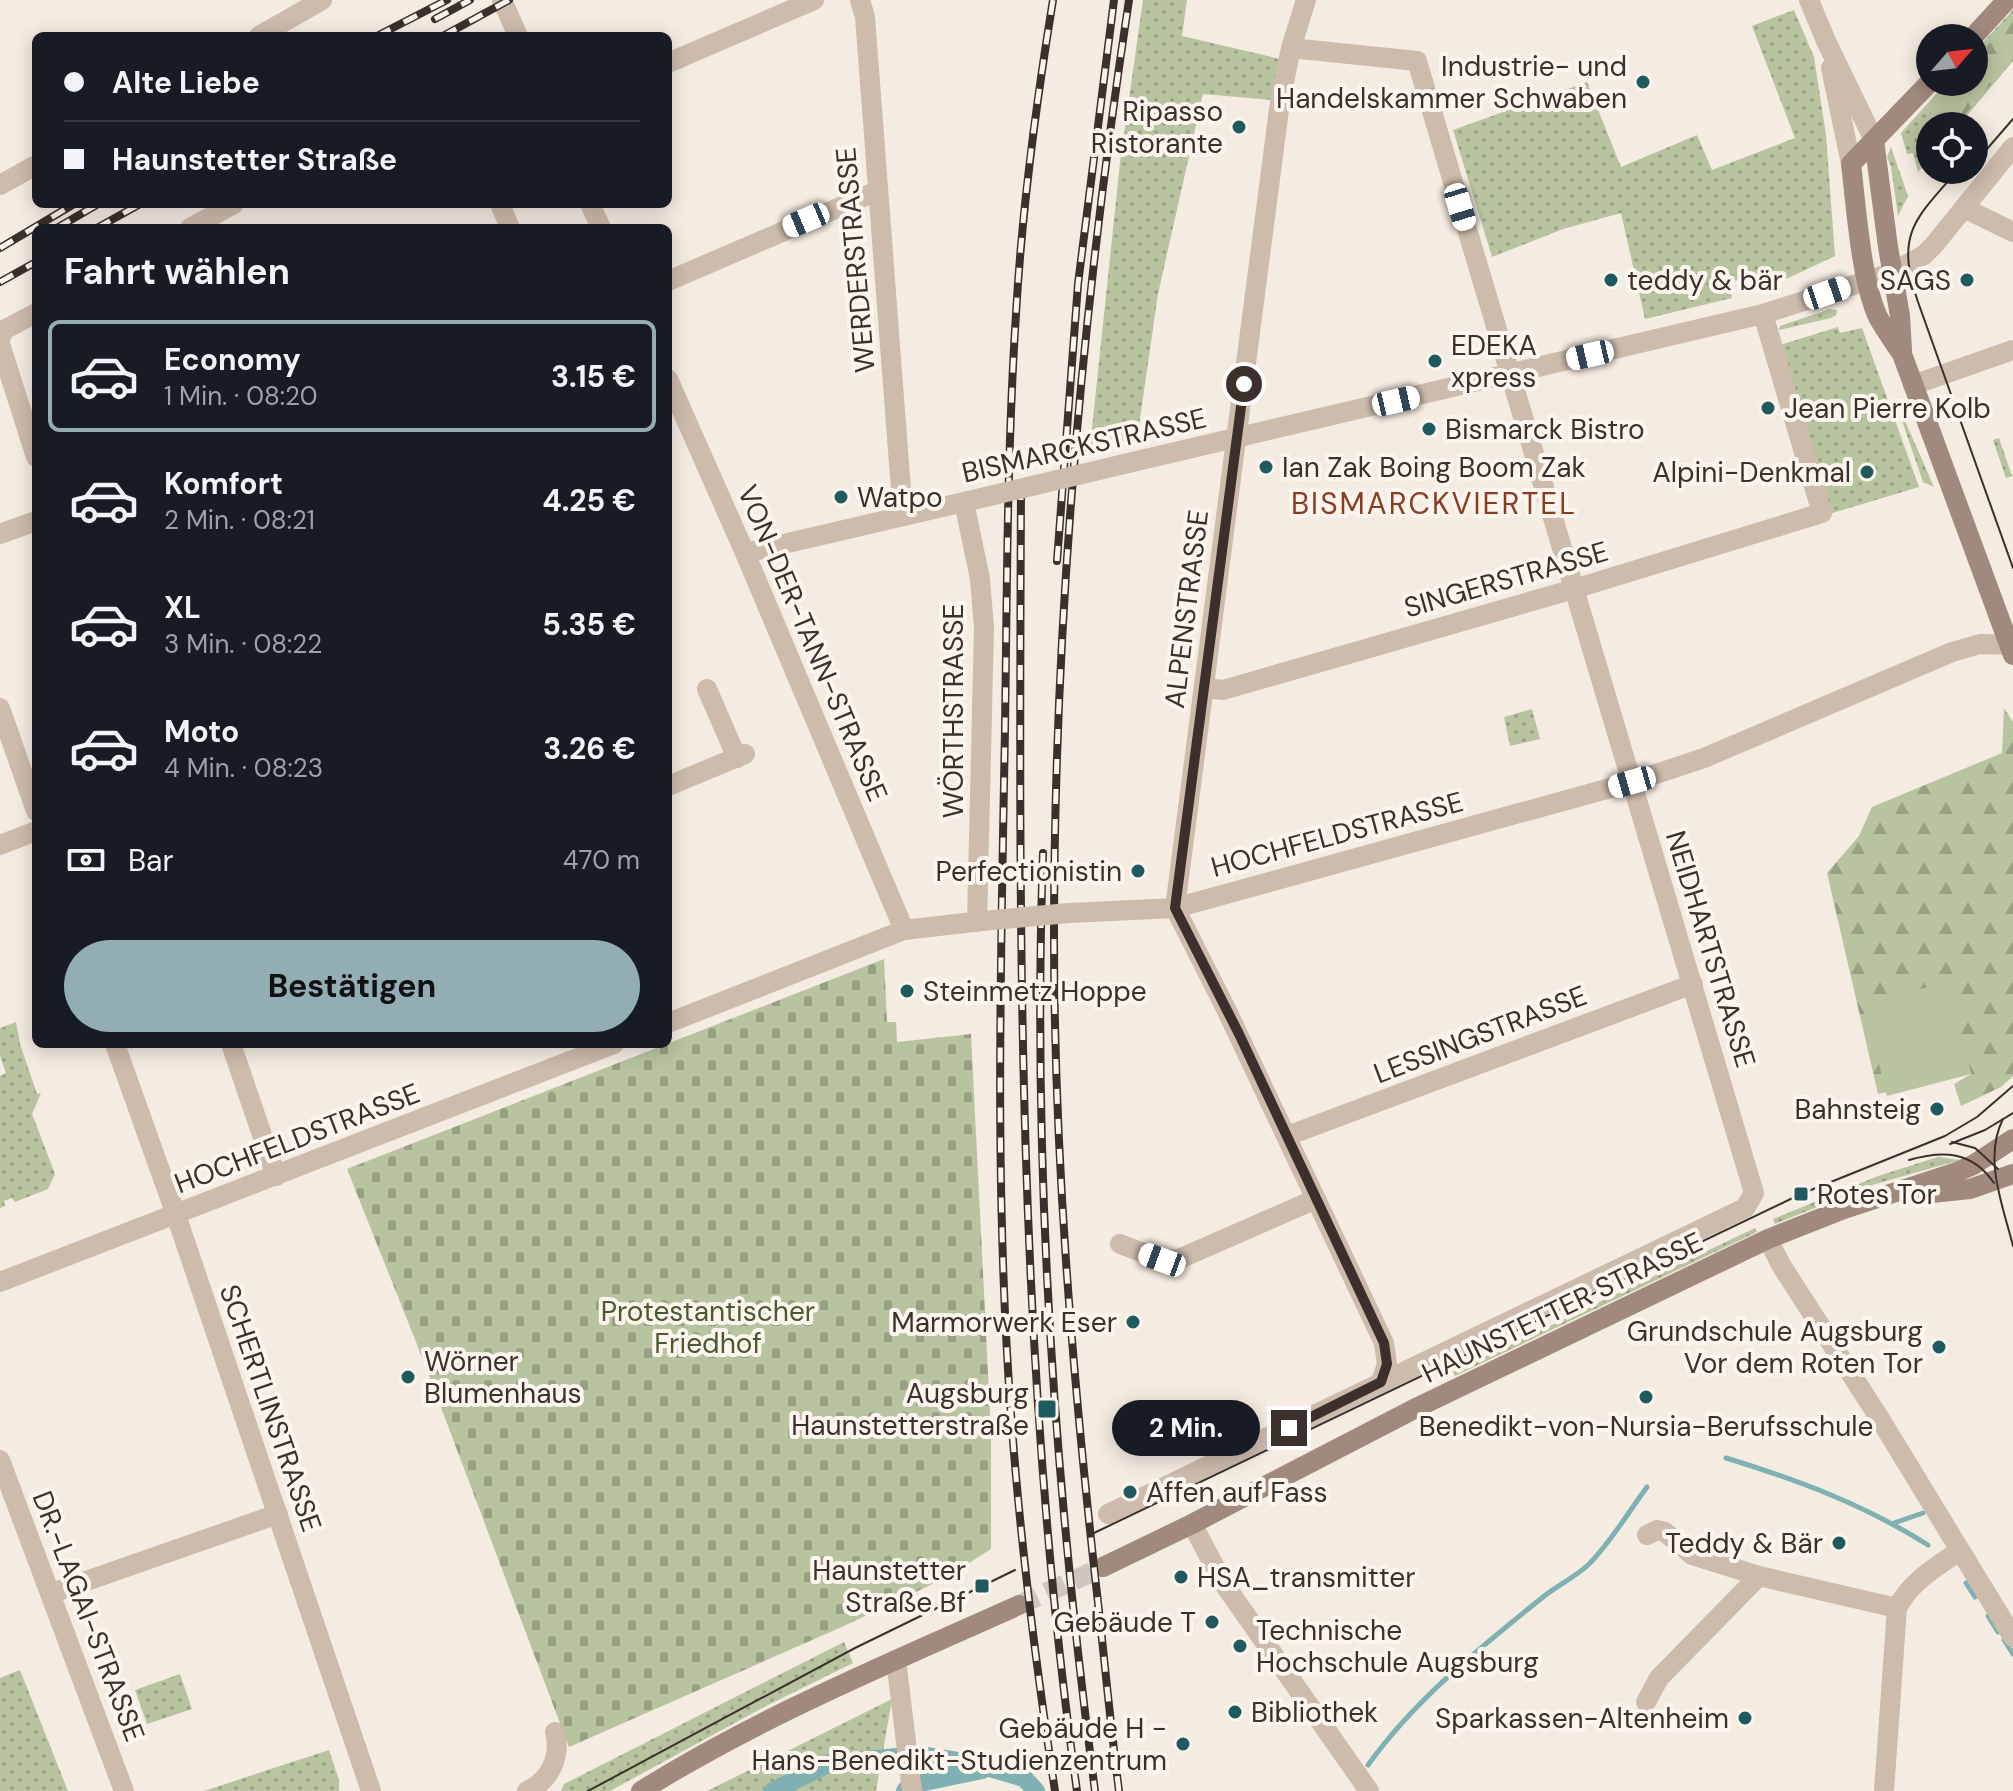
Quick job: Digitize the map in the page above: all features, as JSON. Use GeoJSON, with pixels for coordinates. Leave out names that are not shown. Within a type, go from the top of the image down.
{"type":"FeatureCollection","features":[{"type":"Feature","properties":{"kind":"main road"},"geometry":{"type":"LineString","coordinates":[[1985,24],[2007,0]]}},
{"type":"Feature","properties":{"kind":"main road"},"geometry":{"type":"LineString","coordinates":[[1916,96],[1851,164],[1868,281],[1878,317],[1902,354],[2011,648]]}},
{"type":"Feature","properties":{"kind":"main road"},"geometry":{"type":"LineString","coordinates":[[1874,140],[1891,273],[1900,316],[1902,354]]}},
{"type":"Feature","properties":{"kind":"main road","name":"HAUNSTETTER STRASSE"},"geometry":{"type":"LineString","coordinates":[[1103,1567],[1418,1407],[1768,1239],[1820,1217],[1973,1165],[2013,1139]]}},
{"type":"Feature","properties":{"kind":"main road","name":"HAUNSTETTER STRASSE"},"geometry":{"type":"LineString","coordinates":[[1973,1165],[2013,1172]]}},
{"type":"Feature","properties":{"kind":"main road","name":"HAUNSTETTER STRASSE"},"geometry":{"type":"LineString","coordinates":[[1881,1197],[1958,1192],[1979,1187],[2013,1172]]}},
{"type":"Feature","properties":{"kind":"main road"},"geometry":{"type":"LineString","coordinates":[[641,1791],[732,1738],[832,1687],[1019,1605]]}},
{"type":"Feature","properties":{"kind":"street"},"geometry":{"type":"LineString","coordinates":[[266,32],[322,0]]}},
{"type":"Feature","properties":{"kind":"street"},"geometry":{"type":"LineString","coordinates":[[502,0],[516,32]]}},
{"type":"Feature","properties":{"kind":"street"},"geometry":{"type":"LineString","coordinates":[[672,61],[814,0]]}},
{"type":"Feature","properties":{"kind":"street","name":"WERDERSTRASSE"},"geometry":{"type":"LineString","coordinates":[[860,0],[865,17],[903,516]]}},
{"type":"Feature","properties":{"kind":"street","name":"ALPENSTRASSE"},"geometry":{"type":"LineString","coordinates":[[1175,908],[1280,102],[1291,48],[1306,0]]}},
{"type":"Feature","properties":{"kind":"street"},"geometry":{"type":"LineString","coordinates":[[1809,0],[1874,140]]}},
{"type":"Feature","properties":{"kind":"street"},"geometry":{"type":"LineString","coordinates":[[1826,41],[1851,164]]}},
{"type":"Feature","properties":{"kind":"street","name":"NEIDHARTSTRASSE"},"geometry":{"type":"LineString","coordinates":[[1291,48],[1417,61],[1754,1193]]}},
{"type":"Feature","properties":{"kind":"street","name":"BISMARCKSTRASSE"},"geometry":{"type":"LineString","coordinates":[[745,553],[1763,314],[1868,281],[1891,273],[1926,254],[2013,147]]}},
{"type":"Feature","properties":{"kind":"street"},"geometry":{"type":"LineString","coordinates":[[0,185],[32,167]]}},
{"type":"Feature","properties":{"kind":"street"},"geometry":{"type":"LineString","coordinates":[[672,279],[877,191]]}},
{"type":"Feature","properties":{"kind":"street"},"geometry":{"type":"LineString","coordinates":[[197,224],[227,208]]}},
{"type":"Feature","properties":{"kind":"street"},"geometry":{"type":"LineString","coordinates":[[1964,208],[2013,232]]}},
{"type":"Feature","properties":{"kind":"street","name":"SINGERSTRASSE"},"geometry":{"type":"LineString","coordinates":[[1204,688],[1223,690],[1574,589],[1822,513],[1763,314]]}},
{"type":"Feature","properties":{"kind":"street"},"geometry":{"type":"LineString","coordinates":[[32,315],[4,330],[0,341],[32,444]]}},
{"type":"Feature","properties":{"kind":"street"},"geometry":{"type":"LineString","coordinates":[[1913,385],[2013,350]]}},
{"type":"Feature","properties":{"kind":"street","name":"VON-DER-TANN-STRASSE"},"geometry":{"type":"LineString","coordinates":[[672,388],[904,930]]}},
{"type":"Feature","properties":{"kind":"street","name":"WÖRTHSTRASSE"},"geometry":{"type":"LineString","coordinates":[[964,502],[980,579],[984,628],[980,922]]}},
{"type":"Feature","properties":{"kind":"street"},"geometry":{"type":"LineString","coordinates":[[0,534],[32,522]]}},
{"type":"Feature","properties":{"kind":"street","name":"HOCHFELDSTRASSE"},"geometry":{"type":"LineString","coordinates":[[672,1021],[904,930],[1069,913],[1175,908],[1632,782],[1704,758],[1952,652],[1980,644],[2011,648]]}},
{"type":"Feature","properties":{"kind":"street"},"geometry":{"type":"LineString","coordinates":[[672,784],[741,756],[707,689]]}},
{"type":"Feature","properties":{"kind":"street"},"geometry":{"type":"LineString","coordinates":[[0,708],[32,800]]}},
{"type":"Feature","properties":{"kind":"street"},"geometry":{"type":"LineString","coordinates":[[0,845],[32,833]]}},
{"type":"Feature","properties":{"kind":"street"},"geometry":{"type":"LineString","coordinates":[[1175,908],[1384,1343],[1387,1364],[1381,1382]]}},
{"type":"Feature","properties":{"kind":"street","name":"LESSINGSTRASSE"},"geometry":{"type":"LineString","coordinates":[[1287,1136],[1693,984]]}},
{"type":"Feature","properties":{"kind":"street","name":"SCHERTLINSTRASSE"},"geometry":{"type":"LineString","coordinates":[[116,1048],[371,1791]]}},
{"type":"Feature","properties":{"kind":"street"},"geometry":{"type":"LineString","coordinates":[[232,1048],[276,1176]]}},
{"type":"Feature","properties":{"kind":"street","name":"HOCHFELDSTRASSE"},"geometry":{"type":"LineString","coordinates":[[0,1282],[604,1048]]}},
{"type":"Feature","properties":{"kind":"street","name":"HAUNSTETTER STRASSE"},"geometry":{"type":"LineString","coordinates":[[1108,1514],[1745,1208],[1754,1193]]}},
{"type":"Feature","properties":{"kind":"street"},"geometry":{"type":"LineString","coordinates":[[1120,1244],[1162,1260],[1179,1259],[1316,1199]]}},
{"type":"Feature","properties":{"kind":"street"},"geometry":{"type":"LineString","coordinates":[[1768,1239],[1781,1265],[1880,1419],[2013,1637]]}},
{"type":"Feature","properties":{"kind":"street","name":"DR.-LAGAI-STRASSE"},"geometry":{"type":"LineString","coordinates":[[0,1460],[124,1791]]}},
{"type":"Feature","properties":{"kind":"street"},"geometry":{"type":"LineString","coordinates":[[52,1593],[278,1514]]}},
{"type":"Feature","properties":{"kind":"street"},"geometry":{"type":"LineString","coordinates":[[1192,1524],[1224,1584],[1369,1791]]}},
{"type":"Feature","properties":{"kind":"street"},"geometry":{"type":"LineString","coordinates":[[1656,1533],[1692,1555],[1759,1576],[1897,1608]]}},
{"type":"Feature","properties":{"kind":"street"},"geometry":{"type":"LineString","coordinates":[[1884,1791],[1897,1608],[1902,1597],[1919,1579],[1959,1551]]}},
{"type":"Feature","properties":{"kind":"street"},"geometry":{"type":"LineString","coordinates":[[1646,1702],[1659,1678],[1759,1576]]}},
{"type":"Feature","properties":{"kind":"street"},"geometry":{"type":"LineString","coordinates":[[896,1660],[909,1769]]}},
{"type":"Feature","properties":{"kind":"street"},"geometry":{"type":"LineString","coordinates":[[527,1791],[535,1787],[559,1755],[555,1732]]}},
{"type":"Feature","properties":{"kind":"green space"},"geometry":{"type":"Polygon","coordinates":[[[1143,0],[1187,0],[1182,36],[1280,59],[1273,100],[1203,94],[1158,294],[1137,439],[1090,447],[1120,163],[1143,0]]]}},
{"type":"Feature","properties":{"kind":"green space"},"geometry":{"type":"Polygon","coordinates":[[[1794,10],[1814,57],[1826,135],[1835,256],[1771,286],[1767,274],[1729,282],[1732,298],[1645,319],[1621,213],[1563,229],[1492,257],[1453,130],[1587,82],[1621,167],[1697,135],[1712,170],[1795,138],[1752,26],[1794,10]]]}},
{"type":"Feature","properties":{"kind":"green space"},"geometry":{"type":"Polygon","coordinates":[[[2013,10],[2013,61],[1988,91],[1988,37],[2013,10]]]}},
{"type":"Feature","properties":{"kind":"green space"},"geometry":{"type":"Polygon","coordinates":[[[2013,14],[2013,59],[1988,88],[1988,40],[2013,14]]]}},
{"type":"Feature","properties":{"kind":"green space"},"geometry":{"type":"Polygon","coordinates":[[[1934,96],[1983,96],[1970,112],[1920,112],[1934,96]]]}},
{"type":"Feature","properties":{"kind":"green space"},"geometry":{"type":"Polygon","coordinates":[[[1936,96],[1981,96],[1967,112],[1930,112],[1930,102],[1936,96]]]}},
{"type":"Feature","properties":{"kind":"green space"},"geometry":{"type":"Polygon","coordinates":[[[1916,116],[1916,164],[1913,153],[1907,154],[1901,133],[1916,116]]]}},
{"type":"Feature","properties":{"kind":"green space"},"geometry":{"type":"Polygon","coordinates":[[[1891,147],[1908,196],[1898,216],[1887,157],[1891,147]]]}},
{"type":"Feature","properties":{"kind":"green space"},"geometry":{"type":"Polygon","coordinates":[[[1830,309],[1837,310],[1831,318],[1779,330],[1780,326],[1830,309]]]}},
{"type":"Feature","properties":{"kind":"green space"},"geometry":{"type":"Polygon","coordinates":[[[1838,327],[1840,333],[1862,328],[1919,487],[1826,515],[1780,345],[1838,327]]]}},
{"type":"Feature","properties":{"kind":"green space"},"geometry":{"type":"Polygon","coordinates":[[[1902,414],[1934,487],[1923,482],[1902,414]]]}},
{"type":"Feature","properties":{"kind":"green space"},"geometry":{"type":"Polygon","coordinates":[[[1999,438],[2012,476],[2006,478],[1993,440],[1999,438]]]}},
{"type":"Feature","properties":{"kind":"green space"},"geometry":{"type":"Polygon","coordinates":[[[2004,708],[2013,722],[2013,1076],[2001,1087],[1961,1106],[1954,1084],[1971,1074],[1947,983],[1892,1091],[1878,1094],[1827,873],[1859,836],[1872,807],[2002,753],[2004,708]]]}},
{"type":"Feature","properties":{"kind":"green space"},"geometry":{"type":"Polygon","coordinates":[[[1532,709],[1540,739],[1510,746],[1504,717],[1532,709]]]}},
{"type":"Feature","properties":{"kind":"green space","name":"Protestantischer Friedhof"},"geometry":{"type":"Polygon","coordinates":[[[884,959],[887,1022],[896,1022],[897,1042],[971,1034],[991,1433],[991,1549],[947,1577],[844,1626],[569,1747],[422,1357],[347,1169],[656,1048],[672,1048],[672,1042],[884,959]]]}},
{"type":"Feature","properties":{"kind":"green space"},"geometry":{"type":"Polygon","coordinates":[[[1948,982],[1971,1074],[1887,1096],[1864,1004],[1948,982]]]}},
{"type":"Feature","properties":{"kind":"green space"},"geometry":{"type":"Polygon","coordinates":[[[16,1022],[37,1094],[41,1093],[32,1114],[55,1174],[48,1189],[15,1202],[12,1198],[4,1201],[5,1206],[0,1208],[0,1076],[6,1073],[0,1056],[0,1028],[16,1022]]]}},
{"type":"Feature","properties":{"kind":"green space"},"geometry":{"type":"Polygon","coordinates":[[[1938,1157],[1960,1160],[1872,1185],[1775,1224],[1773,1219],[1878,1176],[1938,1157]]]}},
{"type":"Feature","properties":{"kind":"green space"},"geometry":{"type":"Polygon","coordinates":[[[1755,1228],[1757,1232],[1455,1376],[1453,1372],[1755,1228]]]}},
{"type":"Feature","properties":{"kind":"green space"},"geometry":{"type":"Polygon","coordinates":[[[844,1642],[853,1663],[764,1707],[610,1791],[561,1791],[564,1784],[844,1642]]]}},
{"type":"Feature","properties":{"kind":"green space"},"geometry":{"type":"Polygon","coordinates":[[[20,1670],[68,1791],[0,1791],[0,1678],[20,1670]]]}},
{"type":"Feature","properties":{"kind":"green space"},"geometry":{"type":"Polygon","coordinates":[[[180,1674],[192,1709],[147,1724],[135,1690],[180,1674]]]}},
{"type":"Feature","properties":{"kind":"green space"},"geometry":{"type":"Polygon","coordinates":[[[892,1699],[876,1791],[707,1791],[892,1699]]]}},
{"type":"Feature","properties":{"kind":"green space"},"geometry":{"type":"Polygon","coordinates":[[[329,1750],[339,1780],[339,1791],[204,1791],[329,1750]]]}},
{"type":"Feature","properties":{"kind":"waterway"},"geometry":{"type":"LineString","coordinates":[[1726,1458],[1830,1495],[1928,1545]]}},
{"type":"Feature","properties":{"kind":"waterway"},"geometry":{"type":"LineString","coordinates":[[1368,1765],[1406,1718],[1450,1675],[1543,1597],[1588,1565],[1647,1487]]}},
{"type":"Feature","properties":{"kind":"waterway"},"geometry":{"type":"LineString","coordinates":[[1894,1523],[1923,1513]]}},
{"type":"Feature","properties":{"kind":"waterway"},"geometry":{"type":"LineString","coordinates":[[1966,1583],[1975,1597]]}},
{"type":"Feature","properties":{"kind":"waterway"},"geometry":{"type":"LineString","coordinates":[[1988,1616],[1998,1632]]}},
{"type":"Feature","properties":{"kind":"waterway"},"geometry":{"type":"LineString","coordinates":[[2004,1640],[2013,1654]]}},
{"type":"Feature","properties":{"kind":"waterway"},"geometry":{"type":"LineString","coordinates":[[773,1791],[830,1763],[920,1755],[976,1764],[1024,1778],[1036,1791]]}},
{"type":"Feature","properties":{"kind":"waterway"},"geometry":{"type":"LineString","coordinates":[[905,1791],[910,1785],[982,1770]]}},
{"type":"Feature","properties":{"kind":"tunnel"},"geometry":{"type":"LineString","coordinates":[[1019,1605],[1103,1567]]}},
{"type":"Feature","properties":{"kind":"tram line"},"geometry":{"type":"LineString","coordinates":[[1988,148],[2013,119]]}},
{"type":"Feature","properties":{"kind":"tram line"},"geometry":{"type":"LineString","coordinates":[[1946,184],[1913,229],[1908,260],[1911,279],[2013,568]]}},
{"type":"Feature","properties":{"kind":"tram line"},"geometry":{"type":"LineString","coordinates":[[1094,1533],[1801,1194],[1945,1136],[1977,1117],[2013,1086]]}},
{"type":"Feature","properties":{"kind":"tram line"},"geometry":{"type":"LineString","coordinates":[[1950,1144],[1985,1130],[2013,1113]]}},
{"type":"Feature","properties":{"kind":"tram line"},"geometry":{"type":"LineString","coordinates":[[2003,1119],[1997,1134],[1995,1166],[2013,1246]]}},
{"type":"Feature","properties":{"kind":"tram line"},"geometry":{"type":"LineString","coordinates":[[1952,1142],[1975,1148],[1998,1169]]}},
{"type":"Feature","properties":{"kind":"tram line"},"geometry":{"type":"LineString","coordinates":[[1909,1160],[1945,1154],[1956,1156],[1976,1164],[1994,1183]]}},
{"type":"Feature","properties":{"kind":"tram line"},"geometry":{"type":"LineString","coordinates":[[588,1791],[855,1648],[1015,1570]]}},
{"type":"Feature","properties":{"kind":"railway"},"geometry":{"type":"LineString","coordinates":[[385,32],[447,0]]}},
{"type":"Feature","properties":{"kind":"railway"},"geometry":{"type":"LineString","coordinates":[[435,19],[470,0]]}},
{"type":"Feature","properties":{"kind":"railway"},"geometry":{"type":"LineString","coordinates":[[450,32],[509,0]]}},
{"type":"Feature","properties":{"kind":"railway"},"geometry":{"type":"LineString","coordinates":[[1053,0],[1026,195],[1013,366],[1000,1072],[1002,1243],[1011,1414],[1029,1603],[1055,1791]]}},
{"type":"Feature","properties":{"kind":"railway"},"geometry":{"type":"LineString","coordinates":[[1057,561],[1078,284],[1114,0]]}},
{"type":"Feature","properties":{"kind":"railway"},"geometry":{"type":"LineString","coordinates":[[1119,1791],[1072,1342],[1057,1099],[1054,936],[1059,701],[1074,466],[1097,233],[1129,0]]}},
{"type":"Feature","properties":{"kind":"railway"},"geometry":{"type":"LineString","coordinates":[[40,224],[67,208]]}},
{"type":"Feature","properties":{"kind":"railway"},"geometry":{"type":"LineString","coordinates":[[64,224],[91,208]]}},
{"type":"Feature","properties":{"kind":"railway"},"geometry":{"type":"LineString","coordinates":[[104,224],[133,208]]}},
{"type":"Feature","properties":{"kind":"railway"},"geometry":{"type":"LineString","coordinates":[[0,248],[32,229]]}},
{"type":"Feature","properties":{"kind":"railway"},"geometry":{"type":"LineString","coordinates":[[0,282],[32,264]]}},
{"type":"Feature","properties":{"kind":"railway"},"geometry":{"type":"LineString","coordinates":[[1021,485],[1020,812],[1025,1140],[1042,1466],[1057,1629],[1077,1791]]}},
{"type":"Feature","properties":{"kind":"railway"},"geometry":{"type":"LineString","coordinates":[[1043,853],[1041,1088],[1050,1323],[1068,1558],[1095,1791]]}},
{"type":"Feature","properties":{"kind":"place","name":"Industrie- und Handelskammer Schwaben"},"geometry":{"type":"Point","coordinates":[1643,82]}},
{"type":"Feature","properties":{"kind":"place","name":"Ripasso Ristorante"},"geometry":{"type":"Point","coordinates":[1239,127]}},
{"type":"Feature","properties":{"kind":"place","name":"teddy & bär"},"geometry":{"type":"Point","coordinates":[1611,280]}},
{"type":"Feature","properties":{"kind":"place","name":"SAGS"},"geometry":{"type":"Point","coordinates":[1967,280]}},
{"type":"Feature","properties":{"kind":"place","name":"EDEKA xpress"},"geometry":{"type":"Point","coordinates":[1435,361]}},
{"type":"Feature","properties":{"kind":"place","name":"Jean Pierre Kolb"},"geometry":{"type":"Point","coordinates":[1768,408]}},
{"type":"Feature","properties":{"kind":"place","name":"Bismarck Bistro"},"geometry":{"type":"Point","coordinates":[1429,429]}},
{"type":"Feature","properties":{"kind":"place","name":"Ian Zak Boing Boom Zak"},"geometry":{"type":"Point","coordinates":[1266,467]}},
{"type":"Feature","properties":{"kind":"place","name":"Alpini-Denkmal"},"geometry":{"type":"Point","coordinates":[1867,472]}},
{"type":"Feature","properties":{"kind":"place","name":"Watpo"},"geometry":{"type":"Point","coordinates":[841,497]}},
{"type":"Feature","properties":{"kind":"place","name":"Perfectionistin"},"geometry":{"type":"Point","coordinates":[1138,871]}},
{"type":"Feature","properties":{"kind":"place","name":"Steinmetz Hoppe"},"geometry":{"type":"Point","coordinates":[907,991]}},
{"type":"Feature","properties":{"kind":"place","name":"Bahnsteig"},"geometry":{"type":"Point","coordinates":[1937,1109]}},
{"type":"Feature","properties":{"kind":"place","name":"Rotes Tor"},"geometry":{"type":"Point","coordinates":[1801,1194]}},
{"type":"Feature","properties":{"kind":"place","name":"Marmorwerk Eser"},"geometry":{"type":"Point","coordinates":[1133,1322]}},
{"type":"Feature","properties":{"kind":"place","name":"Grundschule Augsburg Vor dem Roten Tor"},"geometry":{"type":"Point","coordinates":[1939,1347]}},
{"type":"Feature","properties":{"kind":"place","name":"Wörner Blumenhaus"},"geometry":{"type":"Point","coordinates":[408,1377]}},
{"type":"Feature","properties":{"kind":"place","name":"Benedikt-von-Nursia-Berufsschule"},"geometry":{"type":"Point","coordinates":[1646,1397]}},
{"type":"Feature","properties":{"kind":"place","name":"Augsburg Haunstetterstraße"},"geometry":{"type":"Point","coordinates":[1047,1409]}},
{"type":"Feature","properties":{"kind":"place","name":"Affen auf Fass"},"geometry":{"type":"Point","coordinates":[1130,1492]}},
{"type":"Feature","properties":{"kind":"place","name":"Teddy & Bär"},"geometry":{"type":"Point","coordinates":[1839,1543]}},
{"type":"Feature","properties":{"kind":"place","name":"HSA_transmitter"},"geometry":{"type":"Point","coordinates":[1181,1577]}},
{"type":"Feature","properties":{"kind":"place","name":"Haunstetter Straße Bf"},"geometry":{"type":"Point","coordinates":[982,1586]}},
{"type":"Feature","properties":{"kind":"place","name":"Gebäude T"},"geometry":{"type":"Point","coordinates":[1212,1622]}},
{"type":"Feature","properties":{"kind":"place","name":"Technische Hochschule Augsburg"},"geometry":{"type":"Point","coordinates":[1240,1646]}},
{"type":"Feature","properties":{"kind":"place","name":"Bibliothek"},"geometry":{"type":"Point","coordinates":[1235,1712]}},
{"type":"Feature","properties":{"kind":"place","name":"Sparkassen-Altenheim"},"geometry":{"type":"Point","coordinates":[1745,1718]}},
{"type":"Feature","properties":{"kind":"place","name":"Gebäude H - Hans-Benedikt-Studienzentrum"},"geometry":{"type":"Point","coordinates":[1183,1744]}},
{"type":"Feature","properties":{"kind":"district","name":"BISMARCKVIERTEL"},"geometry":{"type":"Point","coordinates":[1434,504]}},
{"type":"Feature","properties":{"kind":"route"},"geometry":{"type":"LineString","coordinates":[[1244,384],[1175,908],[1239,1034],[1384,1343],[1387,1364],[1381,1382],[1289,1428]]}}]}
